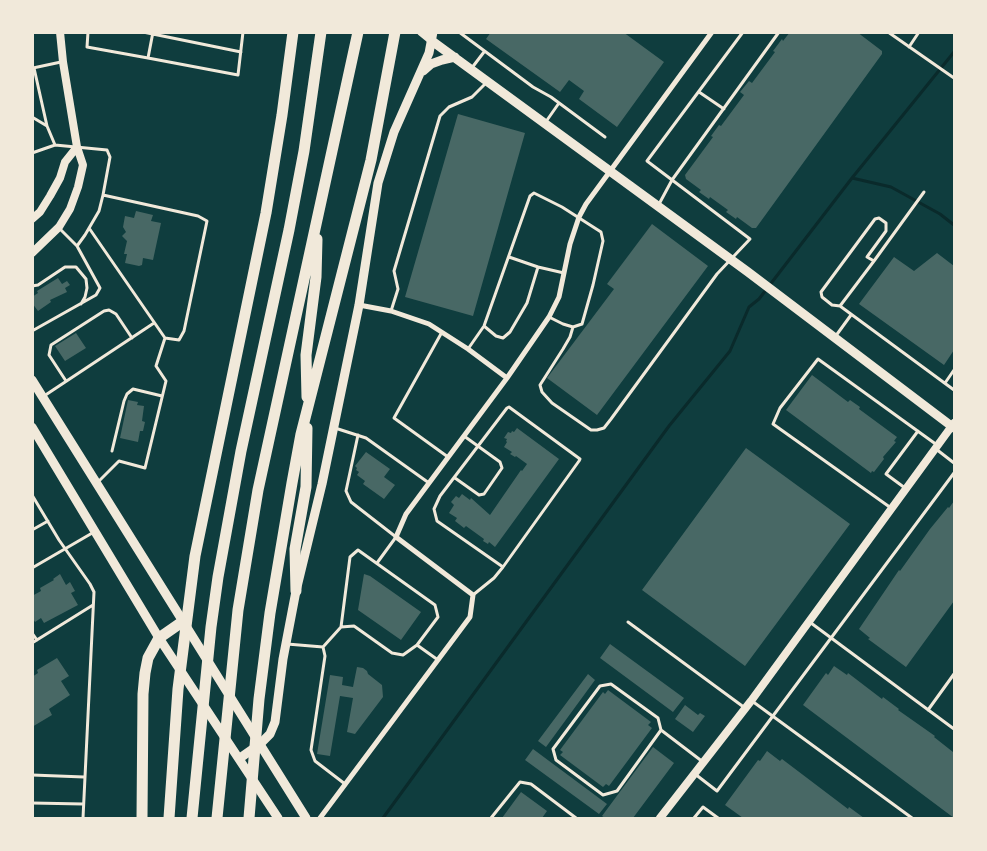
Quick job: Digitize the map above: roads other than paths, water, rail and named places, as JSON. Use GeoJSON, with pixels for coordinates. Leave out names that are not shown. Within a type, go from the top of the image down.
{"type":"FeatureCollection","features":[{"type":"Feature","properties":{"kind":"highway"},"geometry":{"type":"LineString","coordinates":[[168,818],[174,728],[195,556],[266,213],[293,32]]}},
{"type":"Feature","properties":{"kind":"highway"},"geometry":{"type":"LineString","coordinates":[[192,818],[211,627],[240,451],[287,240],[299,177],[321,32]]}},
{"type":"Feature","properties":{"kind":"highway"},"geometry":{"type":"LineString","coordinates":[[217,818],[232,659],[242,584],[258,490],[358,32]]}},
{"type":"Feature","properties":{"kind":"highway"},"geometry":{"type":"LineString","coordinates":[[249,818],[259,699],[276,567],[302,434],[371,160],[395,32]]}},
{"type":"Feature","properties":{"kind":"highway"},"geometry":{"type":"LineString","coordinates":[[296,591],[295,549],[307,479],[306,355],[308,326],[316,277],[318,212]]}},
{"type":"Feature","properties":{"kind":"highway"},"geometry":{"type":"LineString","coordinates":[[142,818],[144,673],[152,649],[159,638],[182,622]]}},
{"type":"Feature","properties":{"kind":"main road"},"geometry":{"type":"LineString","coordinates":[[240,758],[260,744],[270,734],[275,722],[296,591],[322,484],[359,305],[381,172],[394,132],[421,73],[433,37],[455,58],[732,260],[954,426]]}},
{"type":"Feature","properties":{"kind":"main road"},"geometry":{"type":"LineString","coordinates":[[421,73],[431,64],[455,58]]}},
{"type":"Feature","properties":{"kind":"main road"},"geometry":{"type":"LineString","coordinates":[[32,380],[44,396],[182,622],[306,818]]}},
{"type":"Feature","properties":{"kind":"main road"},"geometry":{"type":"LineString","coordinates":[[32,427],[159,638],[278,818]]}},
{"type":"Feature","properties":{"kind":"street"},"geometry":{"type":"LineString","coordinates":[[32,253],[59,227],[70,208],[83,166],[63,62],[60,32]]}},
{"type":"Feature","properties":{"kind":"street"},"geometry":{"type":"LineString","coordinates":[[421,32],[433,37]]}},
{"type":"Feature","properties":{"kind":"street"},"geometry":{"type":"LineString","coordinates":[[320,818],[470,617],[473,595],[396,537],[406,514],[507,378],[549,317],[559,297],[570,244],[586,204],[712,32]]}},
{"type":"Feature","properties":{"kind":"street"},"geometry":{"type":"LineString","coordinates":[[32,219],[40,212],[60,178],[66,162],[78,147]]}},
{"type":"Feature","properties":{"kind":"street"},"geometry":{"type":"LineString","coordinates":[[359,305],[391,311],[429,324],[468,349],[507,378]]}},
{"type":"Feature","properties":{"kind":"street"},"geometry":{"type":"LineString","coordinates":[[660,818],[746,708],[891,508],[954,426]]}},
{"type":"Feature","properties":{"kind":"lane"},"geometry":{"type":"LineString","coordinates":[[88,32],[87,47],[238,75],[243,32]]}},
{"type":"Feature","properties":{"kind":"lane"},"geometry":{"type":"LineString","coordinates":[[143,32],[241,52]]}},
{"type":"Feature","properties":{"kind":"lane"},"geometry":{"type":"LineString","coordinates":[[459,32],[532,87],[559,103],[605,137]]}},
{"type":"Feature","properties":{"kind":"lane"},"geometry":{"type":"LineString","coordinates":[[573,327],[570,337],[540,385],[542,392],[552,403],[591,430],[597,430],[604,428],[611,419],[717,274],[750,240],[647,161],[743,32]]}},
{"type":"Feature","properties":{"kind":"lane"},"geometry":{"type":"LineString","coordinates":[[657,207],[672,180],[779,32]]}},
{"type":"Feature","properties":{"kind":"lane"},"geometry":{"type":"LineString","coordinates":[[888,32],[954,78]]}},
{"type":"Feature","properties":{"kind":"lane"},"geometry":{"type":"LineString","coordinates":[[909,47],[919,32]]}},
{"type":"Feature","properties":{"kind":"lane"},"geometry":{"type":"LineString","coordinates":[[148,58],[152,34]]}},
{"type":"Feature","properties":{"kind":"lane"},"geometry":{"type":"LineString","coordinates":[[471,69],[484,52]]}},
{"type":"Feature","properties":{"kind":"lane"},"geometry":{"type":"LineString","coordinates":[[55,145],[47,126],[34,68],[63,62]]}},
{"type":"Feature","properties":{"kind":"lane"},"geometry":{"type":"LineString","coordinates":[[391,311],[398,289],[394,271],[440,116],[448,108],[472,97],[487,81]]}},
{"type":"Feature","properties":{"kind":"lane"},"geometry":{"type":"LineString","coordinates":[[699,92],[724,109]]}},
{"type":"Feature","properties":{"kind":"lane"},"geometry":{"type":"LineString","coordinates":[[544,124],[559,103]]}},
{"type":"Feature","properties":{"kind":"lane"},"geometry":{"type":"LineString","coordinates":[[32,117],[47,126]]}},
{"type":"Feature","properties":{"kind":"lane"},"geometry":{"type":"LineString","coordinates":[[33,155],[55,145],[107,150],[110,157],[99,210],[77,246]]}},
{"type":"Feature","properties":{"kind":"lane"},"geometry":{"type":"LineString","coordinates":[[840,306],[924,192]]}},
{"type":"Feature","properties":{"kind":"lane"},"geometry":{"type":"LineString","coordinates":[[468,349],[484,326],[530,196],[534,193],[562,207],[601,232],[603,241],[582,324],[573,327],[549,317]]}},
{"type":"Feature","properties":{"kind":"lane"},"geometry":{"type":"LineString","coordinates":[[89,228],[165,338],[179,340],[184,331],[207,221],[198,216],[103,195]]}},
{"type":"Feature","properties":{"kind":"lane"},"geometry":{"type":"LineString","coordinates":[[874,261],[867,257],[886,230],[886,223],[879,218],[875,219],[821,292],[822,297],[832,305],[840,306],[954,390]]}},
{"type":"Feature","properties":{"kind":"lane"},"geometry":{"type":"LineString","coordinates":[[32,331],[96,296],[100,288],[77,246],[59,227]]}},
{"type":"Feature","properties":{"kind":"lane"},"geometry":{"type":"LineString","coordinates":[[509,257],[564,273]]}},
{"type":"Feature","properties":{"kind":"lane"},"geometry":{"type":"LineString","coordinates":[[32,286],[38,285],[65,266],[76,266],[86,278],[87,288],[85,297],[80,304]]}},
{"type":"Feature","properties":{"kind":"lane"},"geometry":{"type":"LineString","coordinates":[[484,326],[496,336],[503,338],[510,332],[527,303],[538,266]]}},
{"type":"Feature","properties":{"kind":"lane"},"geometry":{"type":"LineString","coordinates":[[66,381],[49,355],[51,345],[104,311],[109,310],[116,314],[132,338]]}},
{"type":"Feature","properties":{"kind":"lane"},"geometry":{"type":"LineString","coordinates":[[835,338],[851,315]]}},
{"type":"Feature","properties":{"kind":"lane"},"geometry":{"type":"LineString","coordinates":[[44,396],[154,323]]}},
{"type":"Feature","properties":{"kind":"lane"},"geometry":{"type":"LineString","coordinates":[[442,332],[394,418],[448,457]]}},
{"type":"Feature","properties":{"kind":"lane"},"geometry":{"type":"LineString","coordinates":[[97,484],[119,461],[145,468],[166,381],[156,366],[165,338]]}},
{"type":"Feature","properties":{"kind":"lane"},"geometry":{"type":"LineString","coordinates":[[891,508],[773,424],[780,408],[818,359],[918,431],[954,463]]}},
{"type":"Feature","properties":{"kind":"lane"},"geometry":{"type":"LineString","coordinates":[[945,383],[954,370]]}},
{"type":"Feature","properties":{"kind":"lane"},"geometry":{"type":"LineString","coordinates":[[112,451],[127,394],[133,389],[162,396]]}},
{"type":"Feature","properties":{"kind":"lane"},"geometry":{"type":"LineString","coordinates":[[473,595],[494,578],[503,567],[580,459],[509,407],[440,496],[434,509],[437,521],[503,567]]}},
{"type":"Feature","properties":{"kind":"lane"},"geometry":{"type":"LineString","coordinates":[[334,428],[366,438],[429,483]]}},
{"type":"Feature","properties":{"kind":"lane"},"geometry":{"type":"LineString","coordinates":[[906,488],[886,474],[918,431]]}},
{"type":"Feature","properties":{"kind":"lane"},"geometry":{"type":"LineString","coordinates":[[358,435],[346,491],[351,502],[396,537],[377,563]]}},
{"type":"Feature","properties":{"kind":"lane"},"geometry":{"type":"LineString","coordinates":[[454,478],[479,495],[484,494],[502,468],[500,462],[464,436]]}},
{"type":"Feature","properties":{"kind":"lane"},"geometry":{"type":"LineString","coordinates":[[694,774],[717,791],[954,473]]}},
{"type":"Feature","properties":{"kind":"lane"},"geometry":{"type":"LineString","coordinates":[[32,495],[94,592],[83,818]]}},
{"type":"Feature","properties":{"kind":"lane"},"geometry":{"type":"LineString","coordinates":[[32,530],[48,521]]}},
{"type":"Feature","properties":{"kind":"lane"},"geometry":{"type":"LineString","coordinates":[[32,568],[94,531]]}},
{"type":"Feature","properties":{"kind":"lane"},"geometry":{"type":"LineString","coordinates":[[286,644],[323,646],[341,627],[350,557],[358,550],[435,606],[438,617],[418,645],[403,655],[392,653],[354,626],[341,627]]}},
{"type":"Feature","properties":{"kind":"lane"},"geometry":{"type":"LineString","coordinates":[[32,643],[93,605]]}},
{"type":"Feature","properties":{"kind":"lane"},"geometry":{"type":"LineString","coordinates":[[808,621],[954,730]]}},
{"type":"Feature","properties":{"kind":"lane"},"geometry":{"type":"LineString","coordinates":[[628,622],[746,708]]}},
{"type":"Feature","properties":{"kind":"lane"},"geometry":{"type":"LineString","coordinates":[[32,633],[37,640]]}},
{"type":"Feature","properties":{"kind":"lane"},"geometry":{"type":"LineString","coordinates":[[418,645],[438,660]]}},
{"type":"Feature","properties":{"kind":"lane"},"geometry":{"type":"LineString","coordinates":[[323,646],[325,656],[311,750],[316,760],[346,784]]}},
{"type":"Feature","properties":{"kind":"lane"},"geometry":{"type":"LineString","coordinates":[[928,710],[954,674]]}},
{"type":"Feature","properties":{"kind":"lane"},"geometry":{"type":"LineString","coordinates":[[661,730],[616,791],[603,795],[556,760],[553,749],[600,686],[611,684],[658,718],[661,730],[704,762]]}},
{"type":"Feature","properties":{"kind":"lane"},"geometry":{"type":"LineString","coordinates":[[751,701],[912,818]]}},
{"type":"Feature","properties":{"kind":"lane"},"geometry":{"type":"LineString","coordinates":[[32,776],[85,777]]}},
{"type":"Feature","properties":{"kind":"lane"},"geometry":{"type":"LineString","coordinates":[[491,818],[520,782],[531,784],[576,818]]}},
{"type":"Feature","properties":{"kind":"lane"},"geometry":{"type":"LineString","coordinates":[[32,803],[83,804]]}},
{"type":"Feature","properties":{"kind":"lane"},"geometry":{"type":"LineString","coordinates":[[694,818],[703,807],[718,818]]}},
{"type":"Feature","properties":{"kind":"waterway"},"geometry":{"type":"LineString","coordinates":[[383,818],[669,426],[730,351],[749,307],[759,299],[852,178],[954,52]]}},
{"type":"Feature","properties":{"kind":"waterway"},"geometry":{"type":"LineString","coordinates":[[852,178],[891,187],[940,214],[954,225]]}}]}
